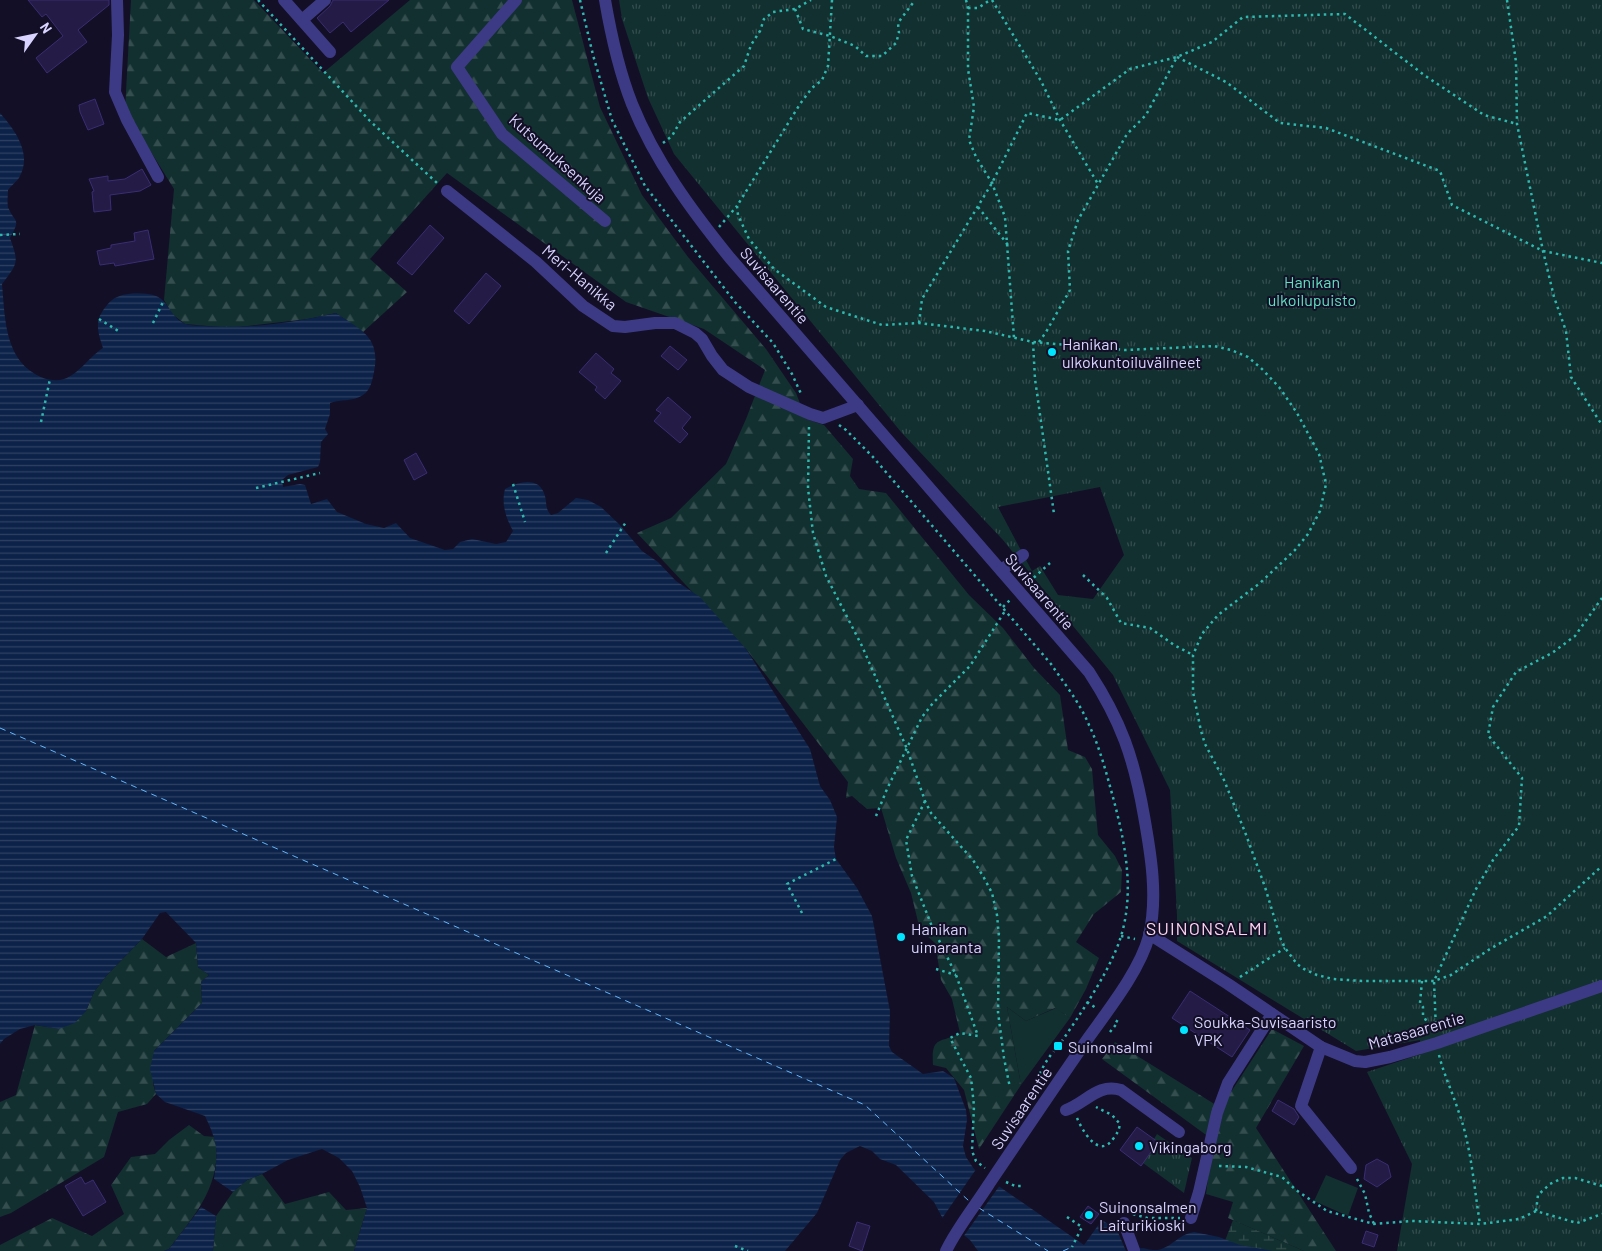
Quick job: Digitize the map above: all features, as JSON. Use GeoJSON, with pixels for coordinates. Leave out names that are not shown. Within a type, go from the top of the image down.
{"type":"FeatureCollection","features":[{"type":"Feature","properties":{"kind":"street"},"geometry":{"type":"LineString","coordinates":[[117,0],[118,35],[115,92],[127,120],[158,177]]}},
{"type":"Feature","properties":{"kind":"street"},"geometry":{"type":"LineString","coordinates":[[284,0],[330,52]]}},
{"type":"Feature","properties":{"kind":"street"},"geometry":{"type":"LineString","coordinates":[[302,20],[325,0]]}},
{"type":"Feature","properties":{"kind":"street","name":"Kutsumuksenkuja"},"geometry":{"type":"LineString","coordinates":[[516,0],[457,67],[502,134],[605,221]]}},
{"type":"Feature","properties":{"kind":"street","name":"Suvisaarentie"},"geometry":{"type":"LineString","coordinates":[[605,0],[609,24],[629,95],[654,150],[676,185],[712,235],[1089,672],[1111,706],[1123,734],[1135,771],[1153,870],[1149,934],[1140,958],[1111,1007],[1009,1154],[946,1250]]}},
{"type":"Feature","properties":{"kind":"street","name":"Meri-Hanikka"},"geometry":{"type":"LineString","coordinates":[[446,191],[536,262],[584,306],[613,326],[625,327],[655,323],[675,323],[695,333],[702,339],[723,370],[748,388],[823,418]]}},
{"type":"Feature","properties":{"kind":"street"},"geometry":{"type":"LineString","coordinates":[[823,418],[858,405]]}},
{"type":"Feature","properties":{"kind":"street"},"geometry":{"type":"LineString","coordinates":[[1001,570],[1023,555]]}},
{"type":"Feature","properties":{"kind":"street","name":"Matasaarentie"},"geometry":{"type":"LineString","coordinates":[[1149,934],[1228,984],[1321,1047],[1355,1061],[1365,1062],[1390,1057],[1437,1043],[1602,986]]}},
{"type":"Feature","properties":{"kind":"street"},"geometry":{"type":"LineString","coordinates":[[1191,1218],[1199,1192],[1215,1121],[1228,1083],[1272,1014]]}},
{"type":"Feature","properties":{"kind":"street"},"geometry":{"type":"LineString","coordinates":[[1321,1047],[1301,1106],[1351,1168]]}},
{"type":"Feature","properties":{"kind":"street"},"geometry":{"type":"LineString","coordinates":[[1073,1107],[1098,1091],[1111,1086],[1122,1090],[1179,1132]]}},
{"type":"Feature","properties":{"kind":"street"},"geometry":{"type":"LineString","coordinates":[[1124,1223],[1134,1250]]}},
{"type":"Feature","properties":{"kind":"path"},"geometry":{"type":"LineString","coordinates":[[258,0],[370,121],[446,191]]}},
{"type":"Feature","properties":{"kind":"path"},"geometry":{"type":"LineString","coordinates":[[580,0],[593,55],[612,120],[646,186],[735,302],[773,343],[792,374],[810,414],[808,488],[813,533],[826,576],[862,646],[907,749],[931,813],[973,860],[984,876],[992,893],[999,937],[998,1012],[1010,1088]]}},
{"type":"Feature","properties":{"kind":"path"},"geometry":{"type":"LineString","coordinates":[[654,150],[672,136],[680,122],[744,66],[751,45],[760,31],[764,19],[773,12],[795,9],[811,0]]}},
{"type":"Feature","properties":{"kind":"path"},"geometry":{"type":"LineString","coordinates":[[712,235],[738,206],[800,104],[812,88],[822,80],[828,66],[832,0]]}},
{"type":"Feature","properties":{"kind":"path"},"geometry":{"type":"LineString","coordinates":[[795,9],[804,29],[830,36],[854,46],[866,56],[882,56],[896,43],[899,33],[898,23],[914,0]]}},
{"type":"Feature","properties":{"kind":"path"},"geometry":{"type":"LineString","coordinates":[[966,0],[968,8],[968,69],[974,107],[969,140],[976,158],[992,183],[1005,217],[1009,246],[1014,338]]}},
{"type":"Feature","properties":{"kind":"path"},"geometry":{"type":"LineString","coordinates":[[968,8],[978,8],[991,0],[1041,81],[1060,120],[1098,184]]}},
{"type":"Feature","properties":{"kind":"path"},"geometry":{"type":"LineString","coordinates":[[1507,0],[1516,62],[1517,124],[1554,298],[1566,331],[1571,377],[1602,425]]}},
{"type":"Feature","properties":{"kind":"path"},"geometry":{"type":"LineString","coordinates":[[919,323],[922,299],[992,183],[1027,113],[1060,120],[1130,69],[1177,57],[1212,42],[1243,17],[1344,14],[1424,76],[1484,115],[1517,124]]}},
{"type":"Feature","properties":{"kind":"path"},"geometry":{"type":"LineString","coordinates":[[1038,342],[1046,332],[1070,290],[1068,251],[1078,220],[1127,134],[1146,114],[1177,57]]}},
{"type":"Feature","properties":{"kind":"path"},"geometry":{"type":"LineString","coordinates":[[1177,57],[1226,82],[1280,123],[1326,128],[1440,171],[1452,204],[1543,251],[1602,263]]}},
{"type":"Feature","properties":{"kind":"path"},"geometry":{"type":"LineString","coordinates":[[738,206],[738,215],[749,239],[774,269],[826,307],[882,325],[919,323],[985,331],[1033,342],[1125,350],[1214,346],[1232,350],[1248,357],[1279,387],[1297,413],[1319,454],[1326,484],[1320,511],[1308,534],[1295,550],[1260,583],[1218,615],[1202,634],[1193,654],[1193,692],[1202,738],[1224,780],[1246,832],[1281,940],[1297,964],[1304,970],[1317,976],[1333,979],[1392,982],[1434,981],[1451,975],[1490,948],[1547,916],[1602,866]]}},
{"type":"Feature","properties":{"kind":"path"},"geometry":{"type":"LineString","coordinates":[[978,207],[1009,246]]}},
{"type":"Feature","properties":{"kind":"path"},"geometry":{"type":"LineString","coordinates":[[0,235],[20,234]]}},
{"type":"Feature","properties":{"kind":"path"},"geometry":{"type":"LineString","coordinates":[[153,323],[164,300]]}},
{"type":"Feature","properties":{"kind":"path"},"geometry":{"type":"LineString","coordinates":[[98,319],[120,332]]}},
{"type":"Feature","properties":{"kind":"path"},"geometry":{"type":"LineString","coordinates":[[1033,342],[1035,379],[1054,514]]}},
{"type":"Feature","properties":{"kind":"path"},"geometry":{"type":"LineString","coordinates":[[41,422],[50,379]]}},
{"type":"Feature","properties":{"kind":"path"},"geometry":{"type":"LineString","coordinates":[[823,418],[846,430],[866,451],[1003,608],[1050,664],[1072,695],[1089,723],[1098,745],[1116,810],[1128,872],[1129,896],[1116,951],[1075,1021],[1047,1060],[1028,1101]]}},
{"type":"Feature","properties":{"kind":"path"},"geometry":{"type":"LineString","coordinates":[[256,488],[320,473]]}},
{"type":"Feature","properties":{"kind":"path"},"geometry":{"type":"LineString","coordinates":[[513,484],[524,522]]}},
{"type":"Feature","properties":{"kind":"path"},"geometry":{"type":"LineString","coordinates":[[606,553],[626,522]]}},
{"type":"Feature","properties":{"kind":"path"},"geometry":{"type":"LineString","coordinates":[[1025,586],[1050,563]]}},
{"type":"Feature","properties":{"kind":"path"},"geometry":{"type":"LineString","coordinates":[[1083,575],[1108,598],[1121,623],[1150,628],[1174,645],[1193,654]]}},
{"type":"Feature","properties":{"kind":"path"},"geometry":{"type":"LineString","coordinates":[[1437,1043],[1434,981],[1476,889],[1493,860],[1519,826],[1522,778],[1488,735],[1493,707],[1516,672],[1552,653],[1575,636],[1602,598]]}},
{"type":"Feature","properties":{"kind":"path"},"geometry":{"type":"LineString","coordinates":[[1003,608],[1011,599]]}},
{"type":"Feature","properties":{"kind":"path"},"geometry":{"type":"LineString","coordinates":[[876,816],[922,716],[970,666],[1005,611]]}},
{"type":"Feature","properties":{"kind":"path"},"geometry":{"type":"LineString","coordinates":[[925,801],[906,840],[912,876],[931,924],[956,975],[978,1036],[960,1033],[950,1038],[972,1078],[974,1106],[972,1151],[976,1161],[991,1172]]}},
{"type":"Feature","properties":{"kind":"path"},"geometry":{"type":"LineString","coordinates":[[802,913],[788,884],[836,859]]}},
{"type":"Feature","properties":{"kind":"path"},"geometry":{"type":"LineString","coordinates":[[1228,984],[1285,948]]}},
{"type":"Feature","properties":{"kind":"path"},"geometry":{"type":"LineString","coordinates":[[936,969],[956,975]]}},
{"type":"Feature","properties":{"kind":"path"},"geometry":{"type":"LineString","coordinates":[[1422,981],[1420,998],[1423,1015],[1431,1027],[1451,1093],[1459,1110],[1480,1224]]}},
{"type":"Feature","properties":{"kind":"path"},"geometry":{"type":"LineString","coordinates":[[1107,1036],[1118,1022]]}},
{"type":"Feature","properties":{"kind":"path"},"geometry":{"type":"LineString","coordinates":[[1073,1107],[1100,1109],[1117,1120],[1120,1124],[1119,1129],[1108,1144],[1104,1146],[1097,1145],[1081,1128],[1073,1107]]}},
{"type":"Feature","properties":{"kind":"path"},"geometry":{"type":"LineString","coordinates":[[1227,1166],[1246,1167],[1282,1177],[1296,1190],[1327,1211],[1374,1224],[1412,1221],[1480,1224],[1519,1219],[1536,1211],[1577,1223],[1602,1214]]}},
{"type":"Feature","properties":{"kind":"path"},"geometry":{"type":"LineString","coordinates":[[1351,1168],[1365,1194],[1369,1213],[1374,1224]]}},
{"type":"Feature","properties":{"kind":"path"},"geometry":{"type":"LineString","coordinates":[[1536,1211],[1538,1195],[1550,1184],[1563,1178],[1575,1178],[1602,1186]]}},
{"type":"Feature","properties":{"kind":"path"},"geometry":{"type":"LineString","coordinates":[[1005,1182],[1015,1186],[1024,1186]]}},
{"type":"Feature","properties":{"kind":"path"},"geometry":{"type":"LineString","coordinates":[[1124,1223],[1132,1214],[1147,1218],[1191,1218]]}},
{"type":"Feature","properties":{"kind":"path"},"geometry":{"type":"LineString","coordinates":[[1067,1217],[1082,1227],[1072,1247]]}},
{"type":"Feature","properties":{"kind":"path"},"geometry":{"type":"LineString","coordinates":[[736,1246],[748,1251]]}},
{"type":"Feature","properties":{"kind":"green space"},"geometry":{"type":"Polygon","coordinates":[[[131,0],[254,0],[323,73],[410,0],[572,0],[600,107],[642,195],[688,257],[766,349],[796,393],[806,419],[824,425],[853,459],[850,476],[859,489],[886,493],[969,595],[1003,628],[1034,668],[1060,695],[1068,750],[1085,757],[1092,769],[1098,835],[1115,856],[1122,870],[1121,892],[1094,914],[1076,942],[1099,958],[1086,989],[1070,1018],[1055,1008],[1026,1021],[1007,1007],[1021,1085],[979,1149],[964,1090],[946,1068],[933,1065],[935,1045],[960,1033],[952,999],[941,980],[935,943],[920,930],[911,893],[896,858],[881,808],[867,809],[852,796],[846,798],[848,782],[746,649],[637,533],[671,518],[726,464],[765,370],[704,329],[626,302],[447,173],[370,259],[407,292],[363,332],[336,313],[308,319],[231,328],[185,324],[172,314],[164,300],[174,189],[125,110],[131,0]]]}},
{"type":"Feature","properties":{"kind":"green space","name":"Hanikan ulkoilupuisto"},"geometry":{"type":"Polygon","coordinates":[[[619,0],[1602,0],[1602,1251],[1397,1251],[1412,1164],[1367,1072],[1421,1054],[1420,1040],[1356,1051],[1177,941],[1170,790],[1113,675],[1003,540],[901,432],[674,154],[648,98],[622,19],[619,0]],[[1100,487],[998,507],[1032,571],[1040,566],[1058,595],[1093,599],[1124,555],[1100,487]]]}},
{"type":"Feature","properties":{"kind":"green space"},"geometry":{"type":"Polygon","coordinates":[[[142,939],[166,957],[196,943],[198,967],[209,975],[201,982],[202,1003],[154,1051],[153,1084],[156,1094],[147,1104],[118,1112],[104,1157],[11,1213],[0,1217],[0,1102],[16,1095],[35,1025],[59,1029],[86,1011],[94,992],[107,975],[142,939]]]}},
{"type":"Feature","properties":{"kind":"green space"},"geometry":{"type":"Polygon","coordinates":[[[1007,1007],[1026,1021],[1056,1008],[1070,1018],[1021,1085],[1007,1007]]]}},
{"type":"Feature","properties":{"kind":"green space"},"geometry":{"type":"Polygon","coordinates":[[[1272,1029],[1304,1046],[1256,1128],[1336,1251],[1304,1251],[1228,1218],[1233,1202],[1206,1194],[1213,1140],[1102,1059],[1115,1042],[1224,1110],[1229,1095],[1272,1029]]]}},
{"type":"Feature","properties":{"kind":"green space"},"geometry":{"type":"Polygon","coordinates":[[[189,1125],[204,1136],[215,1137],[215,1169],[211,1184],[198,1210],[169,1249],[164,1251],[0,1251],[0,1245],[52,1218],[92,1236],[124,1214],[111,1185],[131,1157],[155,1154],[169,1140],[189,1125]]]}},
{"type":"Feature","properties":{"kind":"green space"},"geometry":{"type":"Polygon","coordinates":[[[1157,1134],[1192,1158],[1184,1193],[1143,1163],[1158,1143],[1154,1139],[1157,1134]]]}},
{"type":"Feature","properties":{"kind":"green space"},"geometry":{"type":"Polygon","coordinates":[[[262,1174],[285,1204],[329,1192],[346,1210],[367,1208],[354,1251],[213,1251],[216,1216],[233,1192],[247,1180],[262,1174]]]}},
{"type":"Feature","properties":{"kind":"green space"},"geometry":{"type":"Polygon","coordinates":[[[1326,1175],[1358,1188],[1348,1216],[1314,1201],[1326,1175]]]}},
{"type":"Feature","properties":{"kind":"green space"},"geometry":{"type":"Polygon","coordinates":[[[1233,1220],[1304,1251],[1221,1251],[1233,1220]]]}},
{"type":"Feature","properties":{"kind":"water"},"geometry":{"type":"Polygon","coordinates":[[[0,113],[16,135],[23,151],[24,160],[19,178],[8,190],[8,207],[16,221],[16,227],[10,238],[16,258],[14,267],[2,284],[8,334],[17,357],[25,366],[45,379],[60,380],[75,373],[103,348],[98,330],[99,318],[110,302],[124,295],[141,293],[156,296],[164,302],[181,322],[193,325],[220,327],[254,326],[304,320],[336,313],[361,330],[372,342],[375,350],[375,360],[372,382],[368,390],[359,397],[330,403],[330,414],[325,429],[328,434],[321,442],[318,467],[288,475],[282,480],[283,487],[305,485],[311,504],[327,499],[337,512],[366,524],[384,528],[396,523],[410,538],[445,550],[453,549],[460,542],[472,539],[496,544],[506,542],[513,531],[505,511],[505,489],[522,482],[539,485],[551,515],[558,513],[576,498],[588,500],[601,507],[620,525],[642,551],[658,562],[676,581],[700,597],[746,649],[810,749],[820,786],[830,800],[837,817],[834,847],[836,859],[857,888],[872,916],[890,1011],[889,1046],[892,1052],[923,1074],[943,1071],[954,1078],[966,1110],[967,1120],[963,1146],[966,1157],[974,1169],[1084,1245],[1102,1220],[1117,1230],[1126,1251],[978,1251],[970,1240],[943,1219],[934,1202],[896,1165],[880,1159],[872,1151],[860,1146],[846,1153],[840,1160],[817,1213],[785,1251],[354,1251],[367,1208],[352,1171],[339,1158],[322,1149],[288,1160],[247,1180],[233,1192],[214,1179],[216,1161],[215,1140],[205,1116],[165,1102],[156,1094],[150,1069],[154,1051],[202,1003],[201,982],[209,975],[198,967],[196,943],[166,912],[160,913],[142,939],[107,975],[94,992],[86,1011],[75,1023],[59,1029],[35,1025],[20,1029],[4,1039],[0,1044],[0,113]]]}},
{"type":"Feature","properties":{"kind":"water"},"geometry":{"type":"Polygon","coordinates":[[[201,1207],[216,1216],[213,1251],[164,1251],[169,1249],[201,1207]]]}},
{"type":"Feature","properties":{"kind":"water"},"geometry":{"type":"Polygon","coordinates":[[[1194,1232],[1219,1237],[1240,1245],[1273,1251],[1131,1251],[1142,1248],[1158,1250],[1188,1233],[1194,1232]]]}},
{"type":"Feature","properties":{"kind":"pier"},"geometry":{"type":"Polygon","coordinates":[[[977,1168],[1000,1185],[963,1237],[941,1220],[977,1168]]]}},
{"type":"Feature","properties":{"kind":"building"},"geometry":{"type":"Polygon","coordinates":[[[28,0],[109,0],[109,5],[78,30],[87,42],[47,73],[36,58],[63,36],[46,14],[42,17],[28,0]]]}},
{"type":"Feature","properties":{"kind":"building"},"geometry":{"type":"Polygon","coordinates":[[[333,0],[389,0],[351,32],[343,22],[330,33],[317,18],[330,6],[333,0]]]}},
{"type":"Feature","properties":{"kind":"building"},"geometry":{"type":"Polygon","coordinates":[[[95,99],[104,124],[88,130],[79,105],[95,99]]]}},
{"type":"Feature","properties":{"kind":"building"},"geometry":{"type":"Polygon","coordinates":[[[142,169],[151,185],[140,191],[110,195],[111,210],[94,212],[92,192],[94,191],[89,179],[108,176],[108,181],[125,179],[142,169]]]}},
{"type":"Feature","properties":{"kind":"building"},"geometry":{"type":"Polygon","coordinates":[[[430,225],[444,238],[412,275],[397,263],[430,225]]]}},
{"type":"Feature","properties":{"kind":"building"},"geometry":{"type":"Polygon","coordinates":[[[148,230],[154,259],[115,266],[114,263],[100,265],[97,251],[111,248],[111,245],[135,241],[134,233],[148,230]]]}},
{"type":"Feature","properties":{"kind":"building"},"geometry":{"type":"Polygon","coordinates":[[[486,273],[501,286],[469,324],[454,311],[486,273]]]}},
{"type":"Feature","properties":{"kind":"building"},"geometry":{"type":"Polygon","coordinates":[[[670,346],[687,360],[678,370],[661,356],[670,346]]]}},
{"type":"Feature","properties":{"kind":"building"},"geometry":{"type":"Polygon","coordinates":[[[596,353],[614,369],[611,373],[621,381],[605,399],[595,390],[597,387],[579,372],[596,353]]]}},
{"type":"Feature","properties":{"kind":"building"},"geometry":{"type":"Polygon","coordinates":[[[668,397],[691,417],[682,428],[688,434],[680,443],[654,421],[661,413],[656,410],[668,397]]]}},
{"type":"Feature","properties":{"kind":"building"},"geometry":{"type":"Polygon","coordinates":[[[416,453],[427,473],[414,480],[404,460],[416,453]]]}},
{"type":"Feature","properties":{"kind":"building"},"geometry":{"type":"Polygon","coordinates":[[[1190,991],[1250,1030],[1232,1057],[1172,1018],[1190,991]]]}},
{"type":"Feature","properties":{"kind":"building"},"geometry":{"type":"Polygon","coordinates":[[[1278,1100],[1294,1109],[1299,1117],[1294,1125],[1272,1111],[1278,1100]]]}},
{"type":"Feature","properties":{"kind":"building","name":"Vikingaborg"},"geometry":{"type":"Polygon","coordinates":[[[1137,1127],[1158,1142],[1141,1166],[1120,1150],[1137,1127]]]}},
{"type":"Feature","properties":{"kind":"building"},"geometry":{"type":"Polygon","coordinates":[[[1377,1159],[1388,1165],[1391,1177],[1377,1187],[1364,1179],[1366,1165],[1377,1159]]]}},
{"type":"Feature","properties":{"kind":"building"},"geometry":{"type":"Polygon","coordinates":[[[81,1177],[85,1184],[93,1180],[106,1202],[83,1216],[65,1186],[81,1177]]]}},
{"type":"Feature","properties":{"kind":"building","name":"Suinonsalmen Laiturikioski"},"geometry":{"type":"Polygon","coordinates":[[[1088,1206],[1099,1214],[1091,1224],[1080,1217],[1088,1206]]]}},
{"type":"Feature","properties":{"kind":"building"},"geometry":{"type":"Polygon","coordinates":[[[857,1222],[870,1226],[862,1251],[849,1246],[857,1222]]]}},
{"type":"Feature","properties":{"kind":"building"},"geometry":{"type":"Polygon","coordinates":[[[1366,1231],[1378,1235],[1374,1247],[1362,1243],[1366,1231]]]}},
{"type":"Feature","properties":{"kind":"ferry route"},"geometry":{"type":"LineString","coordinates":[[0,728],[865,1105],[969,1201]]}},
{"type":"Feature","properties":{"kind":"ferry route"},"geometry":{"type":"LineString","coordinates":[[979,1208],[1048,1251]]}},
{"type":"Feature","properties":{"kind":"ferry route"},"geometry":{"type":"LineString","coordinates":[[1063,1251],[1072,1247]]}},
{"type":"Feature","properties":{"kind":"place","name":"Hanikan ulkokuntoiluvälineet"},"geometry":{"type":"Point","coordinates":[1052,352]}},
{"type":"Feature","properties":{"kind":"place","name":"Hanikan uimaranta"},"geometry":{"type":"Point","coordinates":[901,937]}},
{"type":"Feature","properties":{"kind":"place","name":"Soukka-Suvisaaristo VPK"},"geometry":{"type":"Point","coordinates":[1184,1030]}},
{"type":"Feature","properties":{"kind":"place","name":"Suinonsalmi"},"geometry":{"type":"Point","coordinates":[1058,1046]}},
{"type":"Feature","properties":{"kind":"place","name":"Vikingaborg"},"geometry":{"type":"Point","coordinates":[1139,1146]}},
{"type":"Feature","properties":{"kind":"place","name":"Suinonsalmen Laiturikioski"},"geometry":{"type":"Point","coordinates":[1089,1215]}},
{"type":"Feature","properties":{"kind":"district","name":"SUINONSALMI"},"geometry":{"type":"Point","coordinates":[1207,928]}}]}
